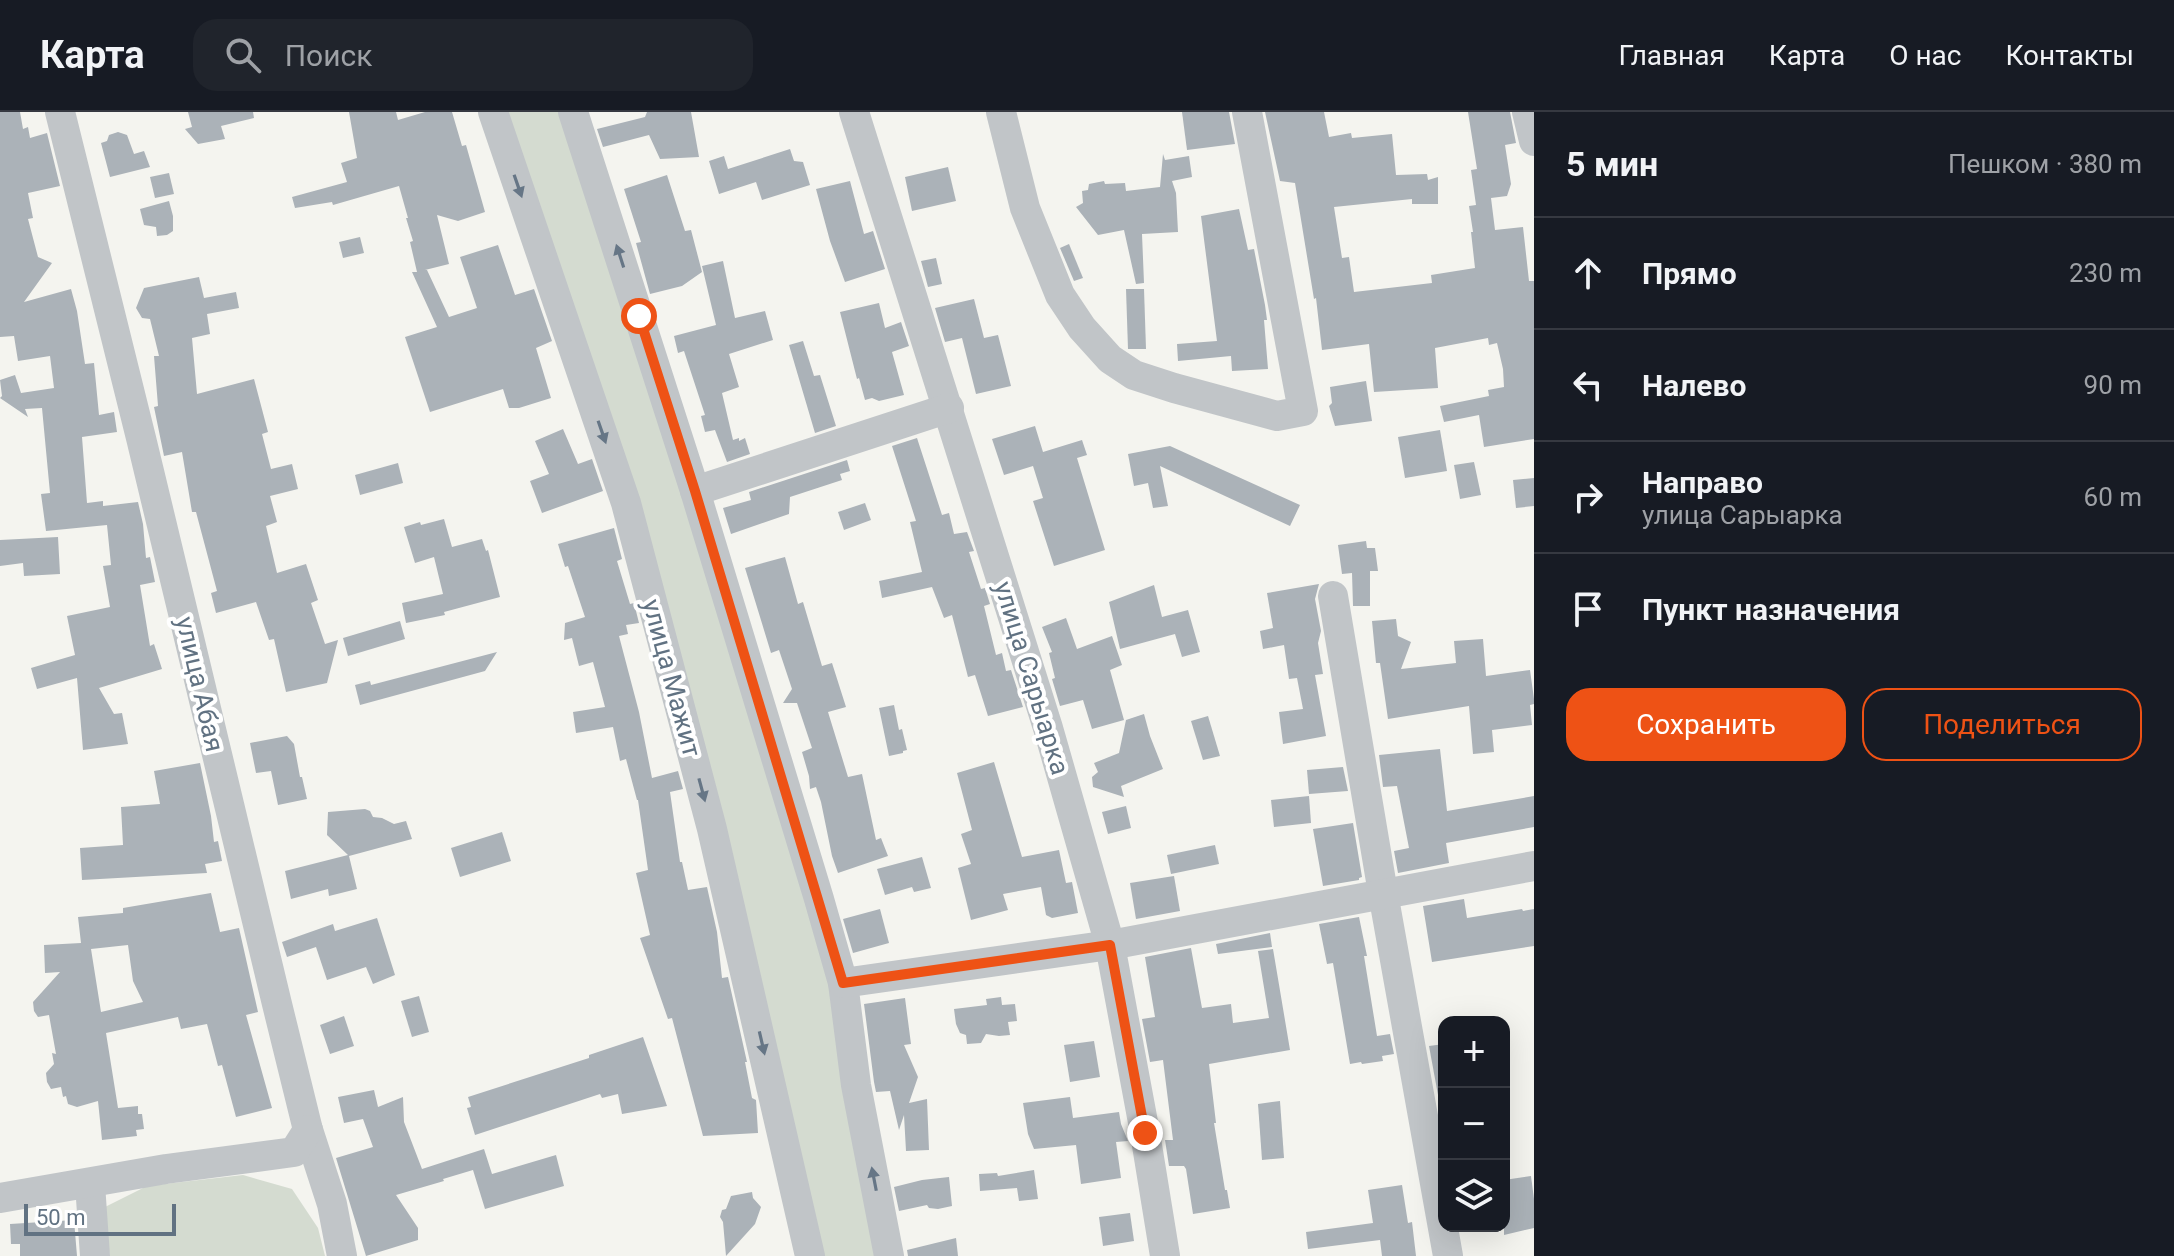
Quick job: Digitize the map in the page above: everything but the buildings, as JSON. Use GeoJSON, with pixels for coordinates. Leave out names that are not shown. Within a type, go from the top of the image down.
{"type":"FeatureCollection","features":[{"type":"Feature","properties":{"kind":"street","name":"улица Абая"},"geometry":{"type":"LineString","coordinates":[[60,112],[308,1130],[332,1204],[342,1256]]}},
{"type":"Feature","properties":{"kind":"street","name":"улица Мажит"},"geometry":{"type":"LineString","coordinates":[[493,112],[626,503],[712,829],[810,1256]]}},
{"type":"Feature","properties":{"kind":"street"},"geometry":{"type":"LineString","coordinates":[[573,112],[695,491],[843,983],[856,1085],[889,1256]]}},
{"type":"Feature","properties":{"kind":"street","name":"улица Сарыарка"},"geometry":{"type":"LineString","coordinates":[[854,112],[1048,728],[1110,945],[1165,1256]]}},
{"type":"Feature","properties":{"kind":"street"},"geometry":{"type":"LineString","coordinates":[[1001,112],[1025,208],[1060,295],[1082,328],[1110,359],[1134,375],[1277,416],[1303,411],[1247,112]]}},
{"type":"Feature","properties":{"kind":"street"},"geometry":{"type":"LineString","coordinates":[[1527,112],[1534,141]]}},
{"type":"Feature","properties":{"kind":"street"},"geometry":{"type":"LineString","coordinates":[[695,491],[949,408]]}},
{"type":"Feature","properties":{"kind":"street"},"geometry":{"type":"LineString","coordinates":[[1333,596],[1448,1256]]}},
{"type":"Feature","properties":{"kind":"street"},"geometry":{"type":"LineString","coordinates":[[843,983],[1110,945],[1534,866]]}},
{"type":"Feature","properties":{"kind":"street"},"geometry":{"type":"LineString","coordinates":[[0,1198],[166,1169],[294,1152],[308,1130]]}},
{"type":"Feature","properties":{"kind":"street"},"geometry":{"type":"LineString","coordinates":[[90,1184],[95,1256]]}},
{"type":"Feature","properties":{"kind":"shaded area"},"geometry":{"type":"Polygon","coordinates":[[[495,112],[578,112],[834,981],[887,1256],[810,1256],[624,505],[495,112]]]}},
{"type":"Feature","properties":{"kind":"shaded area"},"geometry":{"type":"Polygon","coordinates":[[[243,1175],[292,1189],[318,1228],[325,1256],[110,1256],[101,1209],[147,1186],[243,1175]]]}},
{"type":"Feature","properties":{"kind":"route"},"geometry":{"type":"LineString","coordinates":[[639,316],[843,983],[1110,945],[1145,1133]]}}]}
